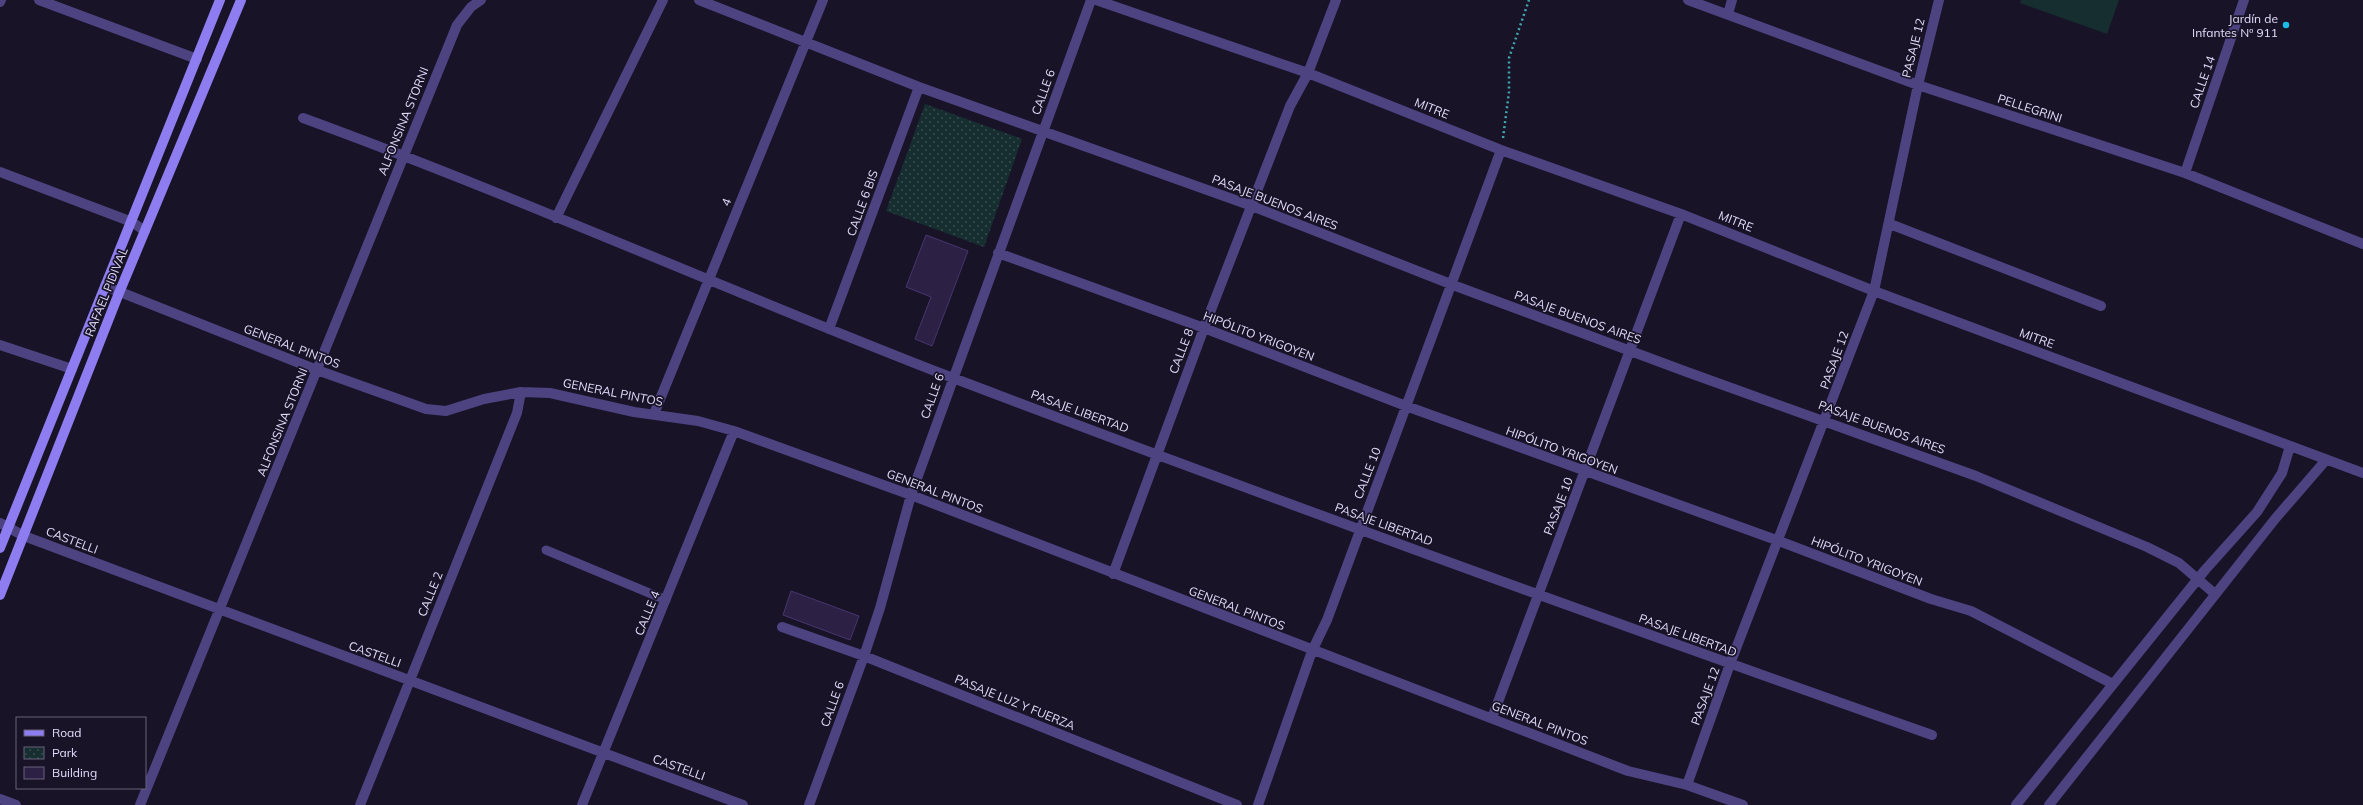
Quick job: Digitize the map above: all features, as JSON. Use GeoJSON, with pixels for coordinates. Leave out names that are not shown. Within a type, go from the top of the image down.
{"type":"FeatureCollection","features":[{"type":"Feature","properties":{"kind":"street"},"geometry":{"type":"LineString","coordinates":[[39,0],[197,59]]}},
{"type":"Feature","properties":{"kind":"street","name":"RAFAEL PIDIVAL"},"geometry":{"type":"LineString","coordinates":[[0,548],[4,525],[72,368],[220,0]]}},
{"type":"Feature","properties":{"kind":"street","name":"RAFAEL PIDIVAL"},"geometry":{"type":"LineString","coordinates":[[0,595],[119,293],[241,0]]}},
{"type":"Feature","properties":{"kind":"street","name":"ALFONSINA STORNI"},"geometry":{"type":"LineString","coordinates":[[140,805],[403,154],[457,25],[470,3],[481,0]]}},
{"type":"Feature","properties":{"kind":"street"},"geometry":{"type":"LineString","coordinates":[[556,218],[663,0]]}},
{"type":"Feature","properties":{"kind":"street","name":"PASAJE BUENOS AIRES"},"geometry":{"type":"LineString","coordinates":[[699,0],[805,43],[1042,133],[1252,206],[1453,285],[1687,372],[1826,420],[1976,476],[2147,547],[2179,563],[2215,594]]}},
{"type":"Feature","properties":{"kind":"street","name":"4"},"geometry":{"type":"LineString","coordinates":[[654,414],[707,280],[823,0]]}},
{"type":"Feature","properties":{"kind":"street","name":"CALLE 6"},"geometry":{"type":"LineString","coordinates":[[809,805],[864,656],[910,495],[1091,0]]}},
{"type":"Feature","properties":{"kind":"street","name":"MITRE"},"geometry":{"type":"LineString","coordinates":[[1096,0],[1308,73],[1501,150],[1681,214],[1874,291],[2363,473]]}},
{"type":"Feature","properties":{"kind":"street","name":"CALLE 8"},"geometry":{"type":"LineString","coordinates":[[1113,574],[1204,328],[1290,106],[1308,73],[1336,0]]}},
{"type":"Feature","properties":{"kind":"street","name":"PELLEGRINI"},"geometry":{"type":"LineString","coordinates":[[1688,0],[1918,85],[2185,173],[2363,244]]}},
{"type":"Feature","properties":{"kind":"street"},"geometry":{"type":"LineString","coordinates":[[1728,14],[1732,0]]}},
{"type":"Feature","properties":{"kind":"street","name":"PASAJE 12"},"geometry":{"type":"LineString","coordinates":[[1687,785],[1730,664],[1826,420],[1874,291],[1890,224],[1918,85],[1939,0]]}},
{"type":"Feature","properties":{"kind":"street","name":"CALLE 14"},"geometry":{"type":"LineString","coordinates":[[2185,173],[2244,0]]}},
{"type":"Feature","properties":{"kind":"street","name":"CALLE 6 BIS"},"geometry":{"type":"LineString","coordinates":[[829,329],[919,87]]}},
{"type":"Feature","properties":{"kind":"street","name":"PASAJE LIBERTAD"},"geometry":{"type":"LineString","coordinates":[[303,118],[403,154],[707,280],[953,377],[1360,529],[1932,736]]}},
{"type":"Feature","properties":{"kind":"street","name":"CALLE 10"},"geometry":{"type":"LineString","coordinates":[[1258,805],[1312,651],[1327,620],[1406,406],[1453,285],[1501,150]]}},
{"type":"Feature","properties":{"kind":"street"},"geometry":{"type":"LineString","coordinates":[[0,172],[132,222],[145,231]]}},
{"type":"Feature","properties":{"kind":"street","name":"PASAJE 10"},"geometry":{"type":"LineString","coordinates":[[1492,718],[1681,214]]}},
{"type":"Feature","properties":{"kind":"street"},"geometry":{"type":"LineString","coordinates":[[1890,224],[2101,306]]}},
{"type":"Feature","properties":{"kind":"street","name":"HIPÓLITO YRIGOYEN"},"geometry":{"type":"LineString","coordinates":[[998,253],[1204,328],[1406,406],[1585,472],[1779,541],[1931,599],[1971,611],[2112,684]]}},
{"type":"Feature","properties":{"kind":"street","name":"GENERAL PINTOS"},"geometry":{"type":"LineString","coordinates":[[105,286],[119,293],[317,370],[426,409],[446,411],[484,399],[521,392],[550,393],[634,412],[698,421],[734,430],[910,495],[1312,651],[1492,718],[1628,771],[1687,785],[1743,805]]}},
{"type":"Feature","properties":{"kind":"street"},"geometry":{"type":"LineString","coordinates":[[0,346],[72,368]]}},
{"type":"Feature","properties":{"kind":"street","name":"CALLE 2"},"geometry":{"type":"LineString","coordinates":[[360,805],[517,413],[521,392]]}},
{"type":"Feature","properties":{"kind":"street","name":"CALLE 4"},"geometry":{"type":"LineString","coordinates":[[582,805],[734,430]]}},
{"type":"Feature","properties":{"kind":"street"},"geometry":{"type":"LineString","coordinates":[[2016,805],[2197,579],[2270,495],[2282,473],[2290,446]]}},
{"type":"Feature","properties":{"kind":"street"},"geometry":{"type":"LineString","coordinates":[[2049,805],[2275,519],[2326,460]]}},
{"type":"Feature","properties":{"kind":"street","name":"CASTELLI"},"geometry":{"type":"LineString","coordinates":[[4,525],[24,536],[743,805]]}},
{"type":"Feature","properties":{"kind":"street","name":"PASAJE LUZ Y FUERZA"},"geometry":{"type":"LineString","coordinates":[[782,627],[864,656],[1237,805]]}},
{"type":"Feature","properties":{"kind":"street"},"geometry":{"type":"LineString","coordinates":[[0,799],[16,805]]}},
{"type":"Feature","properties":{"kind":"lane"},"geometry":{"type":"LineString","coordinates":[[546,550],[666,600]]}},
{"type":"Feature","properties":{"kind":"path"},"geometry":{"type":"LineString","coordinates":[[1501,150],[1509,92],[1508,58],[1529,0]]}},
{"type":"Feature","properties":{"kind":"green space"},"geometry":{"type":"Polygon","coordinates":[[[2021,0],[2119,0],[2107,34],[2020,3],[2021,0]]]}},
{"type":"Feature","properties":{"kind":"green space"},"geometry":{"type":"Polygon","coordinates":[[[925,104],[1022,139],[984,247],[886,211],[925,104]]]}},
{"type":"Feature","properties":{"kind":"building"},"geometry":{"type":"Polygon","coordinates":[[[926,235],[968,251],[932,346],[915,339],[931,297],[906,287],[926,235]]]}},
{"type":"Feature","properties":{"kind":"building"},"geometry":{"type":"Polygon","coordinates":[[[791,591],[859,616],[850,640],[783,615],[791,591]]]}},
{"type":"Feature","properties":{"kind":"place","name":"Jardín de Infantes Nº 911"},"geometry":{"type":"Point","coordinates":[2286,25]}}]}
